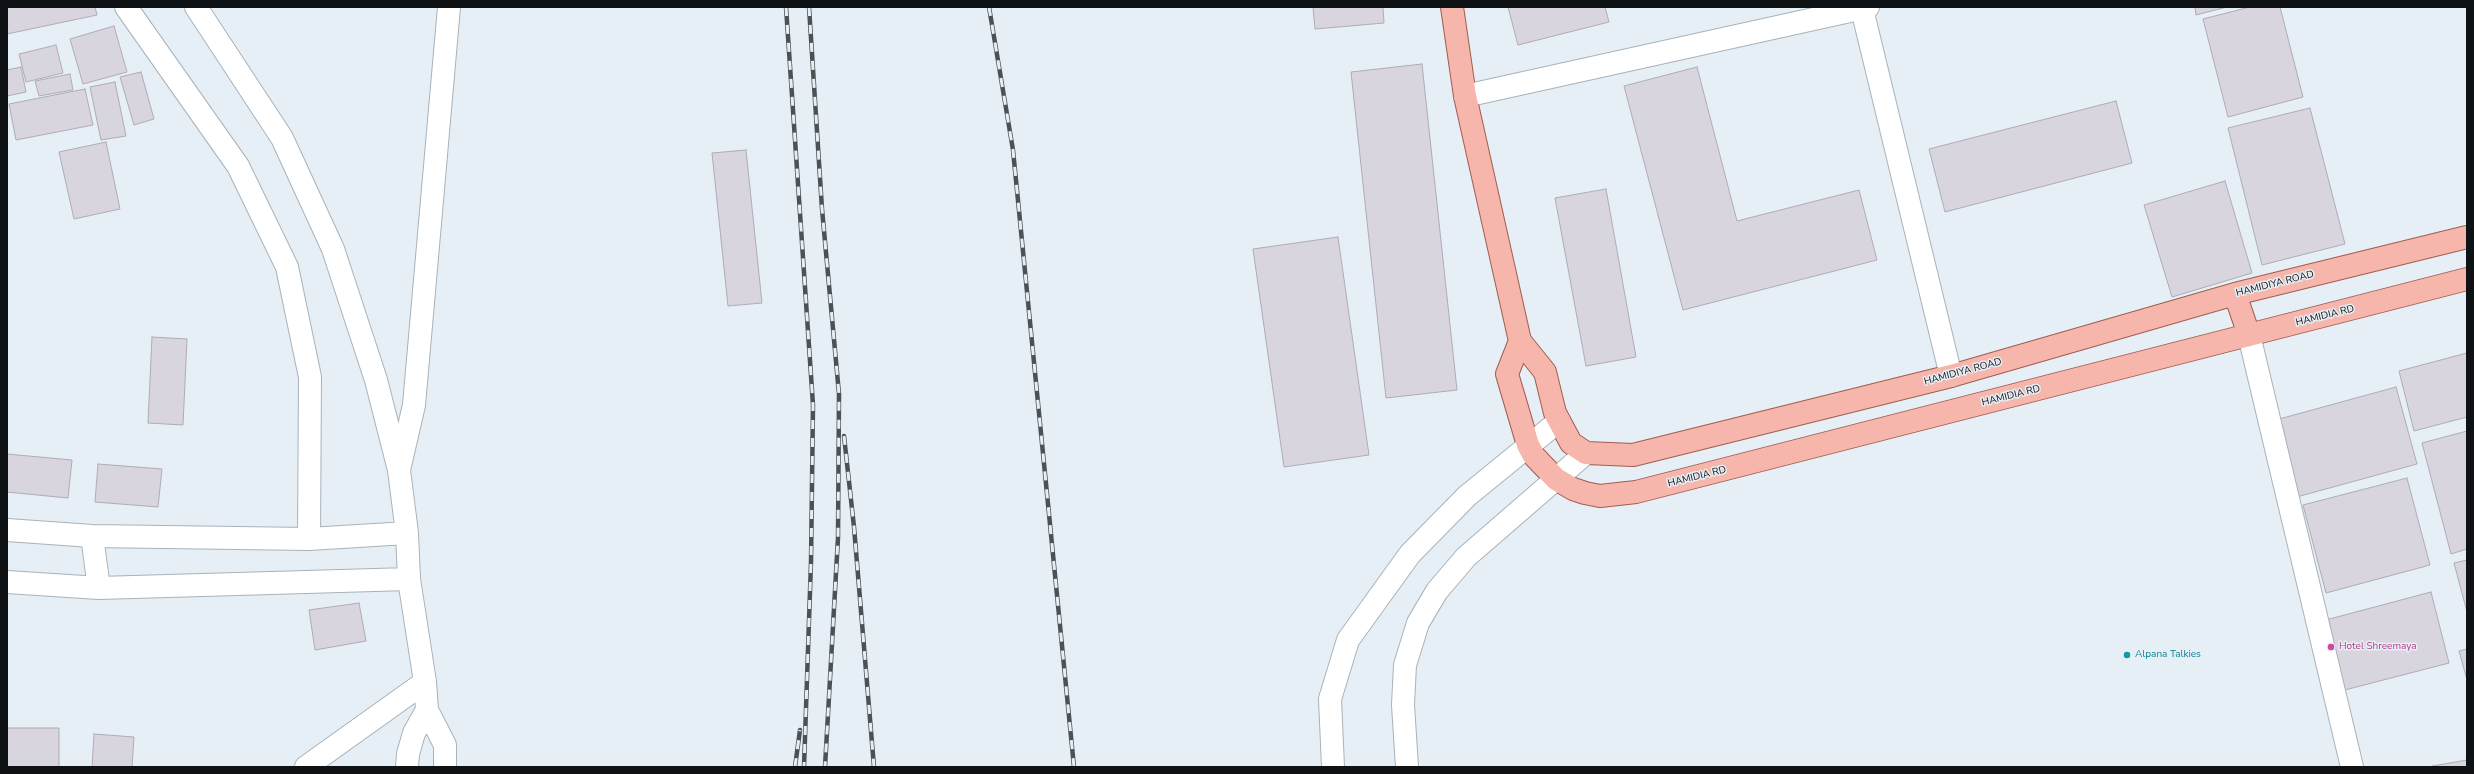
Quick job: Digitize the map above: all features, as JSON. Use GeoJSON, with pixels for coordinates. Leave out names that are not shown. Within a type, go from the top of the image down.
{"type":"FeatureCollection","features":[{"type":"Feature","properties":{"kind":"main road"},"geometry":{"type":"LineString","coordinates":[[1452,7],[1465,96],[1520,341],[1545,372],[1559,422],[1571,443],[1586,453]]}},
{"type":"Feature","properties":{"kind":"main road","name":"HAMIDIYA ROAD"},"geometry":{"type":"LineString","coordinates":[[1586,453],[1633,455],[1951,376],[2235,294],[2467,237]]}},
{"type":"Feature","properties":{"kind":"main road","name":"HAMIDIA RD"},"geometry":{"type":"LineString","coordinates":[[1520,341],[1508,374],[1528,445],[1534,456],[1556,479],[1573,489],[1600,496],[1636,492],[2467,279]]}},
{"type":"Feature","properties":{"kind":"main road"},"geometry":{"type":"LineString","coordinates":[[2235,294],[2249,335]]}},
{"type":"Feature","properties":{"kind":"street"},"geometry":{"type":"LineString","coordinates":[[126,7],[238,166],[287,267],[310,377],[309,539]]}},
{"type":"Feature","properties":{"kind":"street"},"geometry":{"type":"LineString","coordinates":[[196,7],[282,138],[333,248],[376,380],[399,470],[407,533],[409,579],[425,682],[426,710],[444,744],[445,767]]}},
{"type":"Feature","properties":{"kind":"street"},"geometry":{"type":"LineString","coordinates":[[399,470],[414,405],[449,7]]}},
{"type":"Feature","properties":{"kind":"street"},"geometry":{"type":"LineString","coordinates":[[1465,96],[1865,8],[1951,376]]}},
{"type":"Feature","properties":{"kind":"street"},"geometry":{"type":"LineString","coordinates":[[2249,335],[2352,767]]}},
{"type":"Feature","properties":{"kind":"street"},"geometry":{"type":"LineString","coordinates":[[1333,767],[1330,699],[1348,640],[1410,554],[1467,496],[1528,445],[1559,422]]}},
{"type":"Feature","properties":{"kind":"street"},"geometry":{"type":"LineString","coordinates":[[1406,767],[1403,705],[1405,665],[1418,623],[1437,590],[1466,557],[1586,453]]}},
{"type":"Feature","properties":{"kind":"street"},"geometry":{"type":"LineString","coordinates":[[7,530],[92,536],[309,539],[407,533]]}},
{"type":"Feature","properties":{"kind":"street"},"geometry":{"type":"LineString","coordinates":[[92,536],[99,588]]}},
{"type":"Feature","properties":{"kind":"street"},"geometry":{"type":"LineString","coordinates":[[7,582],[99,588],[409,579]]}},
{"type":"Feature","properties":{"kind":"street"},"geometry":{"type":"LineString","coordinates":[[306,767],[425,682]]}},
{"type":"Feature","properties":{"kind":"street"},"geometry":{"type":"LineString","coordinates":[[407,767],[414,733],[426,710]]}},
{"type":"Feature","properties":{"kind":"building"},"geometry":{"type":"Polygon","coordinates":[[[7,7],[95,7],[97,15],[7,34],[7,7]]]}},
{"type":"Feature","properties":{"kind":"building"},"geometry":{"type":"Polygon","coordinates":[[[1313,7],[1383,7],[1384,23],[1315,29],[1313,7]]]}},
{"type":"Feature","properties":{"kind":"building"},"geometry":{"type":"Polygon","coordinates":[[[1508,7],[1605,7],[1609,22],[1518,45],[1508,7]]]}},
{"type":"Feature","properties":{"kind":"building"},"geometry":{"type":"Polygon","coordinates":[[[2195,7],[2227,7],[2196,15],[2195,7]]]}},
{"type":"Feature","properties":{"kind":"building"},"geometry":{"type":"Polygon","coordinates":[[[2250,7],[2280,7],[2303,97],[2228,117],[2203,19],[2250,7]]]}},
{"type":"Feature","properties":{"kind":"building"},"geometry":{"type":"Polygon","coordinates":[[[114,26],[127,72],[83,84],[70,39],[114,26]]]}},
{"type":"Feature","properties":{"kind":"building"},"geometry":{"type":"Polygon","coordinates":[[[56,45],[63,73],[26,82],[19,54],[56,45]]]}},
{"type":"Feature","properties":{"kind":"building"},"geometry":{"type":"Polygon","coordinates":[[[1422,64],[1457,390],[1386,398],[1351,72],[1422,64]]]}},
{"type":"Feature","properties":{"kind":"building"},"geometry":{"type":"Polygon","coordinates":[[[21,67],[26,92],[7,96],[7,70],[21,67]]]}},
{"type":"Feature","properties":{"kind":"building"},"geometry":{"type":"Polygon","coordinates":[[[1697,67],[1737,221],[1859,190],[1877,260],[1683,310],[1624,86],[1697,67]]]}},
{"type":"Feature","properties":{"kind":"building"},"geometry":{"type":"Polygon","coordinates":[[[141,72],[154,119],[134,125],[120,77],[141,72]]]}},
{"type":"Feature","properties":{"kind":"building"},"geometry":{"type":"Polygon","coordinates":[[[70,74],[73,90],[39,96],[35,81],[70,74]]]}},
{"type":"Feature","properties":{"kind":"building"},"geometry":{"type":"Polygon","coordinates":[[[115,82],[126,136],[101,140],[90,87],[115,82]]]}},
{"type":"Feature","properties":{"kind":"building"},"geometry":{"type":"Polygon","coordinates":[[[85,89],[93,125],[16,140],[9,104],[85,89]]]}},
{"type":"Feature","properties":{"kind":"building"},"geometry":{"type":"Polygon","coordinates":[[[2116,101],[2132,163],[1945,212],[1929,149],[2116,101]]]}},
{"type":"Feature","properties":{"kind":"building"},"geometry":{"type":"Polygon","coordinates":[[[2310,108],[2345,244],[2262,265],[2228,128],[2310,108]]]}},
{"type":"Feature","properties":{"kind":"building"},"geometry":{"type":"Polygon","coordinates":[[[106,142],[120,209],[74,219],[59,152],[106,142]]]}},
{"type":"Feature","properties":{"kind":"building"},"geometry":{"type":"Polygon","coordinates":[[[746,150],[762,303],[728,306],[712,153],[746,150]]]}},
{"type":"Feature","properties":{"kind":"building"},"geometry":{"type":"Polygon","coordinates":[[[2225,181],[2252,273],[2172,297],[2144,205],[2225,181]]]}},
{"type":"Feature","properties":{"kind":"building"},"geometry":{"type":"Polygon","coordinates":[[[1606,189],[1636,357],[1586,366],[1555,198],[1606,189]]]}},
{"type":"Feature","properties":{"kind":"building"},"geometry":{"type":"Polygon","coordinates":[[[1338,237],[1369,455],[1284,467],[1253,249],[1338,237]]]}},
{"type":"Feature","properties":{"kind":"building"},"geometry":{"type":"Polygon","coordinates":[[[152,337],[187,339],[183,425],[148,423],[152,337]]]}},
{"type":"Feature","properties":{"kind":"building"},"geometry":{"type":"Polygon","coordinates":[[[2467,353],[2467,417],[2414,431],[2399,371],[2467,353]]]}},
{"type":"Feature","properties":{"kind":"building"},"geometry":{"type":"Polygon","coordinates":[[[2396,387],[2417,464],[2293,498],[2272,421],[2396,387]]]}},
{"type":"Feature","properties":{"kind":"building"},"geometry":{"type":"Polygon","coordinates":[[[2467,431],[2467,549],[2451,554],[2422,443],[2467,431]]]}},
{"type":"Feature","properties":{"kind":"building"},"geometry":{"type":"Polygon","coordinates":[[[7,454],[72,460],[68,498],[7,492],[7,454]]]}},
{"type":"Feature","properties":{"kind":"building"},"geometry":{"type":"Polygon","coordinates":[[[98,464],[162,469],[158,507],[95,502],[98,464]]]}},
{"type":"Feature","properties":{"kind":"building"},"geometry":{"type":"Polygon","coordinates":[[[2407,478],[2430,565],[2326,593],[2303,505],[2407,478]]]}},
{"type":"Feature","properties":{"kind":"building"},"geometry":{"type":"Polygon","coordinates":[[[2467,560],[2467,612],[2454,563],[2467,560]]]}},
{"type":"Feature","properties":{"kind":"building"},"geometry":{"type":"Polygon","coordinates":[[[2431,592],[2449,663],[2341,691],[2322,621],[2431,592]]]}},
{"type":"Feature","properties":{"kind":"building"},"geometry":{"type":"Polygon","coordinates":[[[359,603],[366,641],[315,650],[309,610],[359,603]]]}},
{"type":"Feature","properties":{"kind":"building"},"geometry":{"type":"Polygon","coordinates":[[[2467,649],[2467,680],[2459,651],[2467,649]]]}},
{"type":"Feature","properties":{"kind":"building"},"geometry":{"type":"Polygon","coordinates":[[[7,728],[59,728],[59,767],[7,767],[7,728]]]}},
{"type":"Feature","properties":{"kind":"building"},"geometry":{"type":"Polygon","coordinates":[[[94,734],[134,737],[132,767],[92,767],[94,734]]]}},
{"type":"Feature","properties":{"kind":"building"},"geometry":{"type":"Polygon","coordinates":[[[2467,760],[2467,767],[2432,767],[2432,766],[2467,760]]]}},
{"type":"Feature","properties":{"kind":"railway"},"geometry":{"type":"LineString","coordinates":[[786,7],[813,405],[811,562],[804,767]]}},
{"type":"Feature","properties":{"kind":"railway"},"geometry":{"type":"LineString","coordinates":[[809,7],[822,209],[839,394],[838,538],[825,767]]}},
{"type":"Feature","properties":{"kind":"railway"},"geometry":{"type":"LineString","coordinates":[[989,7],[1013,150],[1074,767]]}},
{"type":"Feature","properties":{"kind":"railway"},"geometry":{"type":"LineString","coordinates":[[844,436],[854,527],[874,767]]}},
{"type":"Feature","properties":{"kind":"railway"},"geometry":{"type":"LineString","coordinates":[[795,767],[800,730]]}},
{"type":"Feature","properties":{"kind":"place","name":"Hotel Shreemaya"},"geometry":{"type":"Point","coordinates":[2331,647]}},
{"type":"Feature","properties":{"kind":"place","name":"Alpana Talkies"},"geometry":{"type":"Point","coordinates":[2127,655]}}]}
